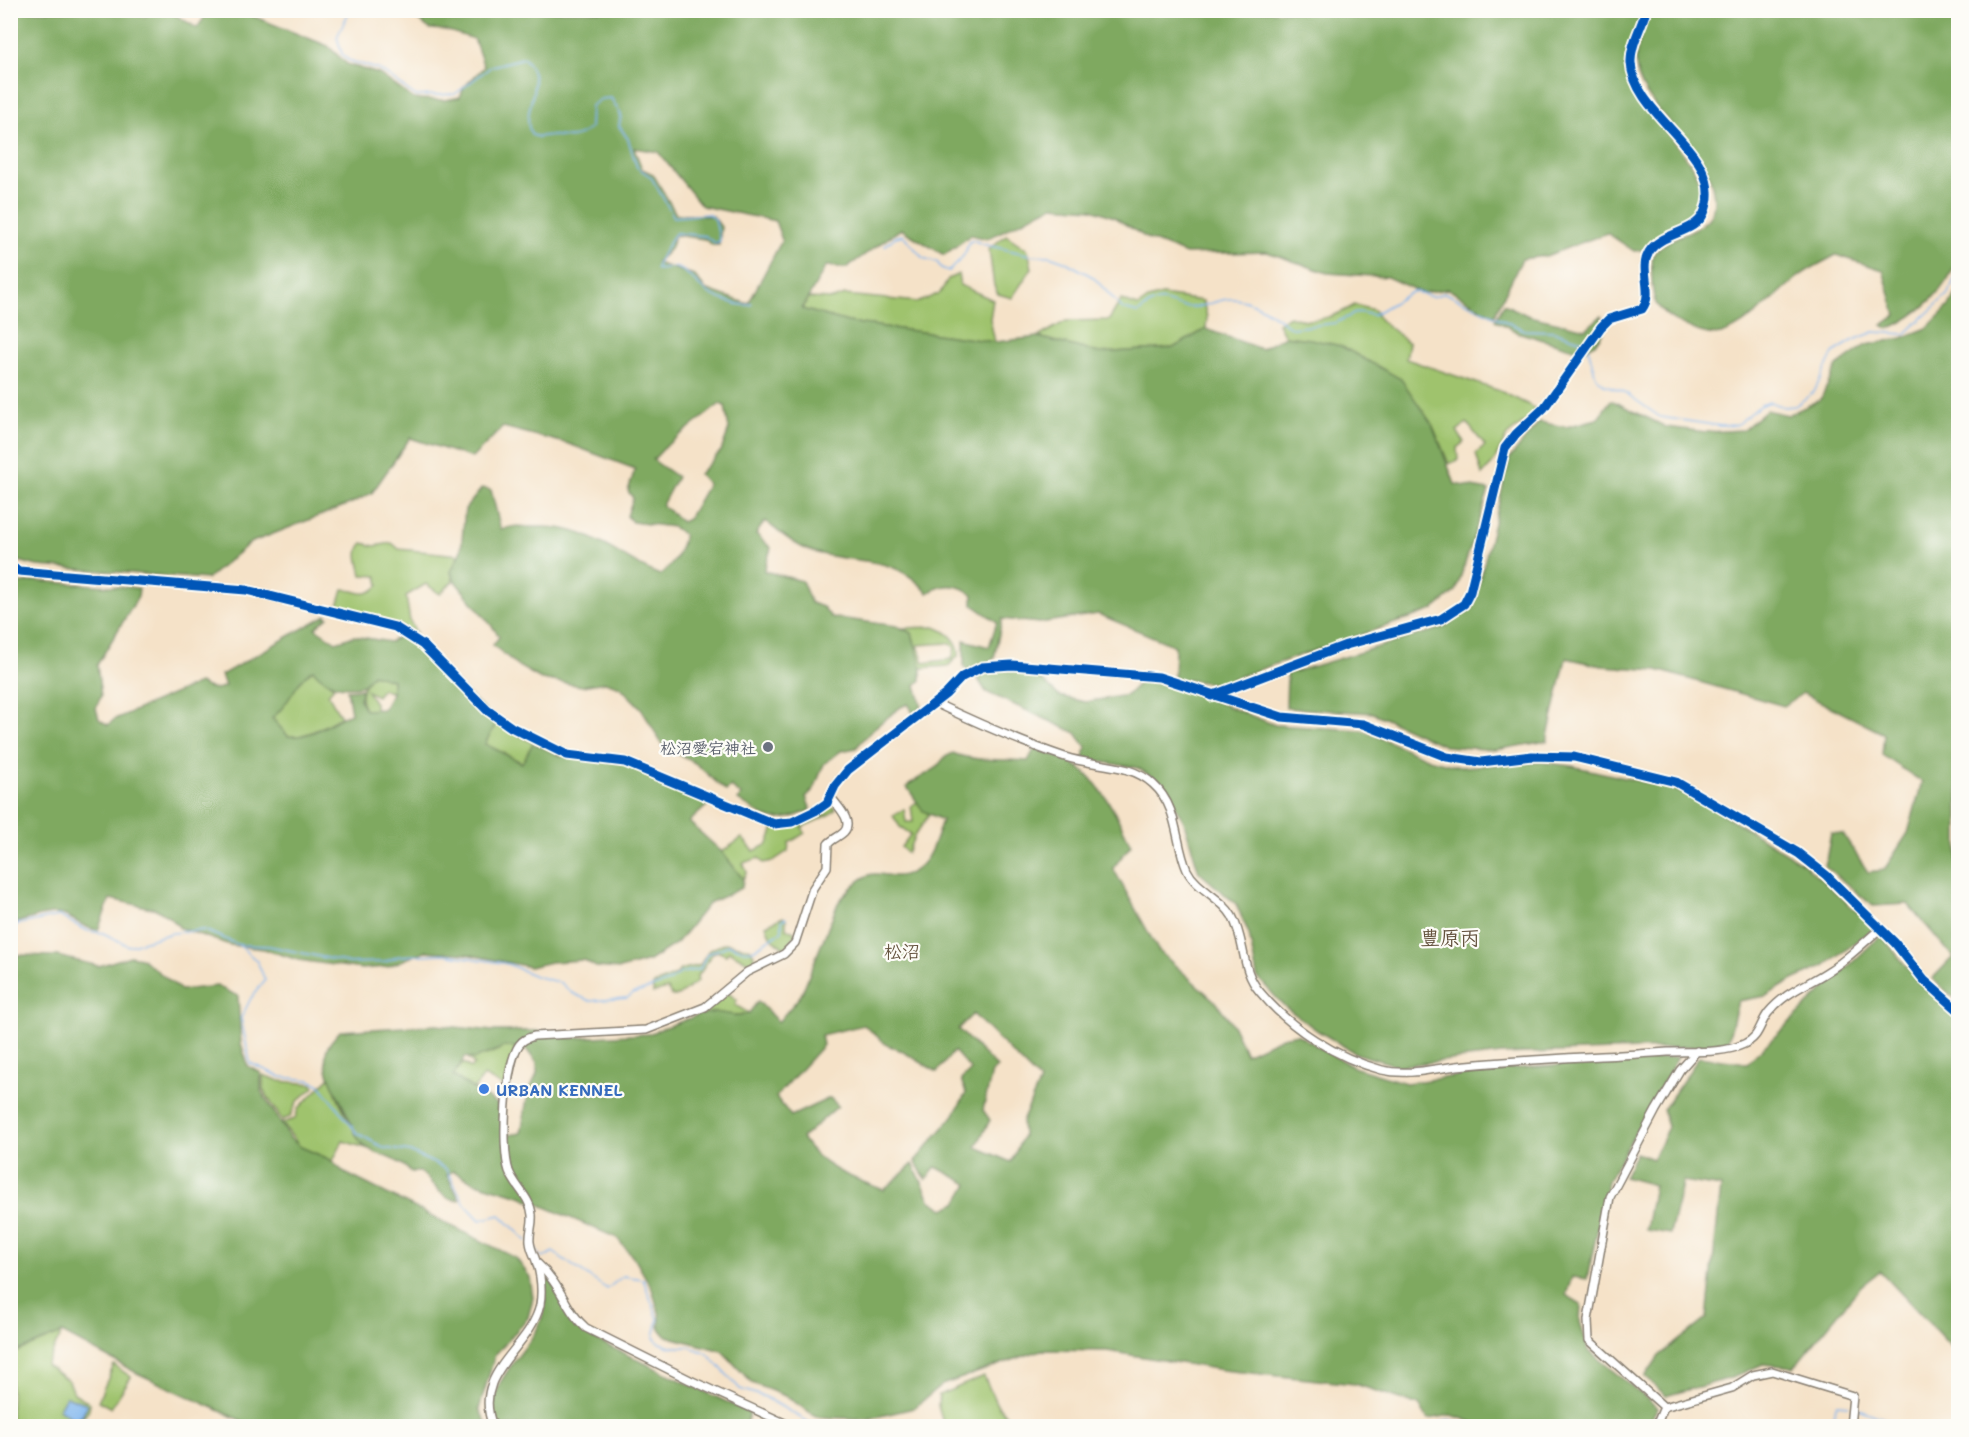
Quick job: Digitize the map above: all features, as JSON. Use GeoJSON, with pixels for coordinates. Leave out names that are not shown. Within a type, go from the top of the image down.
{"type":"FeatureCollection","features":[{"type":"Feature","properties":{"kind":"street"},"geometry":{"type":"LineString","coordinates":[[1211,696],[1346,645],[1441,619],[1464,604],[1470,592],[1498,472],[1509,441],[1544,408],[1609,319],[1642,309],[1647,299],[1645,271],[1649,252],[1661,240],[1700,221],[1707,206],[1707,183],[1698,161],[1652,108],[1633,77],[1631,56],[1646,10]]}},
{"type":"Feature","properties":{"kind":"street"},"geometry":{"type":"LineString","coordinates":[[10,566],[19,571],[246,590],[395,627],[423,645],[498,718],[567,755],[625,762],[774,824],[801,819],[817,810],[831,797],[835,786],[849,770],[935,703],[962,677],[990,665],[1159,677],[1211,696],[1298,720],[1363,724],[1447,758],[1481,762],[1532,756],[1574,757],[1676,782],[1798,853],[1826,875],[1880,929],[1924,980],[1959,1010]]}},
{"type":"Feature","properties":{"kind":"street"},"geometry":{"type":"LineString","coordinates":[[10,576],[19,571]]}},
{"type":"Feature","properties":{"kind":"street"},"geometry":{"type":"LineString","coordinates":[[935,703],[1048,751],[1082,762],[1128,770],[1152,783],[1165,799],[1171,813],[1179,834],[1187,870],[1232,915],[1239,934],[1248,978],[1274,1007],[1310,1035],[1354,1061],[1382,1070],[1411,1073],[1501,1061],[1737,1046],[1757,1036],[1766,1016],[1795,988],[1831,970],[1880,929]]}},
{"type":"Feature","properties":{"kind":"street"},"geometry":{"type":"LineString","coordinates":[[493,1426],[487,1409],[492,1385],[514,1346],[531,1326],[539,1306],[541,1282],[530,1240],[530,1207],[510,1172],[506,1160],[505,1108],[517,1048],[527,1038],[534,1036],[631,1032],[656,1028],[705,1007],[747,972],[784,954],[795,943],[813,888],[827,867],[828,844],[844,832],[848,825],[831,797]]}},
{"type":"Feature","properties":{"kind":"street"},"geometry":{"type":"LineString","coordinates":[[1664,1407],[1589,1340],[1588,1320],[1610,1197],[1656,1110],[1680,1070],[1696,1050]]}},
{"type":"Feature","properties":{"kind":"street"},"geometry":{"type":"LineString","coordinates":[[537,1263],[552,1276],[574,1317],[586,1328],[658,1365],[790,1426]]}},
{"type":"Feature","properties":{"kind":"street"},"geometry":{"type":"LineString","coordinates":[[1664,1407],[1732,1388],[1754,1375],[1772,1371],[1853,1396],[1850,1426]]}},
{"type":"Feature","properties":{"kind":"street"},"geometry":{"type":"LineString","coordinates":[[1656,1426],[1664,1407]]}},
{"type":"Feature","properties":{"kind":"green space"},"geometry":{"type":"Polygon","coordinates":[[[11,11],[134,11],[144,17],[151,11],[169,11],[197,28],[209,11],[240,11],[328,46],[347,64],[379,74],[414,99],[445,100],[460,97],[464,87],[484,67],[474,39],[445,30],[430,29],[405,11],[1642,11],[1628,53],[1627,77],[1646,109],[1690,162],[1699,180],[1702,197],[1697,213],[1686,224],[1657,239],[1645,250],[1634,251],[1607,233],[1546,256],[1522,259],[1494,316],[1448,289],[1422,293],[1387,277],[1327,273],[1267,252],[1186,254],[1148,239],[1114,217],[1092,209],[1052,206],[987,239],[971,235],[944,255],[901,229],[846,268],[826,266],[802,309],[848,322],[995,342],[1038,337],[1099,353],[1173,348],[1206,329],[1261,349],[1285,336],[1341,346],[1401,379],[1432,424],[1455,484],[1489,490],[1456,591],[1433,610],[1217,684],[1174,678],[1175,646],[1098,614],[1039,623],[1002,619],[994,659],[967,671],[964,666],[964,640],[989,647],[997,622],[973,605],[973,595],[956,586],[940,587],[928,593],[914,580],[886,565],[808,550],[791,541],[765,521],[756,534],[771,548],[764,571],[802,581],[811,603],[823,607],[831,617],[897,626],[912,633],[921,665],[921,680],[916,685],[922,707],[913,713],[908,704],[901,707],[873,729],[856,748],[841,751],[824,764],[814,789],[806,797],[811,810],[789,818],[773,818],[758,813],[738,800],[741,795],[731,787],[726,791],[695,763],[663,746],[641,708],[620,687],[605,682],[582,686],[541,679],[518,666],[493,645],[499,637],[495,630],[455,581],[451,572],[461,550],[465,509],[482,488],[491,490],[501,530],[519,526],[573,531],[602,543],[660,575],[670,566],[679,552],[684,535],[673,527],[632,522],[627,516],[633,498],[628,491],[635,469],[569,444],[503,427],[472,458],[410,438],[372,493],[250,543],[207,579],[37,566],[15,560],[11,555],[11,11]],[[634,148],[642,169],[653,174],[676,214],[713,216],[721,227],[719,245],[712,245],[705,239],[675,235],[670,249],[656,263],[694,275],[705,289],[748,304],[782,240],[775,221],[702,206],[658,152],[634,148]],[[720,404],[666,446],[653,460],[677,477],[662,505],[682,522],[688,519],[708,484],[699,474],[721,451],[729,429],[725,406],[720,404]]]}},
{"type":"Feature","properties":{"kind":"green space"},"geometry":{"type":"Polygon","coordinates":[[[1650,11],[1958,11],[1958,257],[1947,280],[1931,300],[1911,317],[1888,329],[1882,325],[1896,316],[1883,270],[1836,255],[1802,274],[1741,325],[1721,334],[1697,331],[1672,319],[1660,309],[1653,291],[1653,256],[1666,243],[1707,220],[1713,210],[1714,197],[1710,179],[1703,164],[1654,104],[1637,74],[1637,52],[1650,11]]]}},
{"type":"Feature","properties":{"kind":"green space"},"geometry":{"type":"Polygon","coordinates":[[[1006,235],[1028,250],[1032,268],[1012,298],[998,294],[994,286],[989,249],[1006,235]]]}},
{"type":"Feature","properties":{"kind":"green space"},"geometry":{"type":"Polygon","coordinates":[[[958,274],[960,285],[993,300],[990,319],[995,342],[848,322],[802,309],[808,298],[833,299],[845,295],[919,302],[940,293],[948,279],[958,274]]]}},
{"type":"Feature","properties":{"kind":"green space"},"geometry":{"type":"Polygon","coordinates":[[[1958,291],[1958,1001],[1932,979],[1953,957],[1908,904],[1873,906],[1825,866],[1831,833],[1843,834],[1868,872],[1884,870],[1908,833],[1922,782],[1882,755],[1884,734],[1803,693],[1784,706],[1657,670],[1602,666],[1566,658],[1547,741],[1495,750],[1445,746],[1373,713],[1286,708],[1287,674],[1442,628],[1473,608],[1510,458],[1539,422],[1566,427],[1597,419],[1611,400],[1666,427],[1706,432],[1743,430],[1766,410],[1788,415],[1820,400],[1837,366],[1866,345],[1902,338],[1927,328],[1949,306],[1958,291]]]}},
{"type":"Feature","properties":{"kind":"green space"},"geometry":{"type":"Polygon","coordinates":[[[1162,295],[1203,301],[1207,317],[1206,329],[1173,348],[1099,353],[1038,337],[1066,321],[1109,320],[1121,300],[1138,306],[1148,299],[1162,295]]]}},
{"type":"Feature","properties":{"kind":"green space"},"geometry":{"type":"Polygon","coordinates":[[[1504,304],[1529,316],[1586,329],[1601,316],[1605,329],[1595,344],[1580,351],[1517,332],[1495,320],[1504,304]]]}},
{"type":"Feature","properties":{"kind":"green space"},"geometry":{"type":"Polygon","coordinates":[[[1355,305],[1374,310],[1380,320],[1409,343],[1406,359],[1500,391],[1539,410],[1507,436],[1493,463],[1482,475],[1476,454],[1485,446],[1467,423],[1457,431],[1464,442],[1457,448],[1458,460],[1449,464],[1432,424],[1341,346],[1285,336],[1278,323],[1289,316],[1306,320],[1323,318],[1355,305]]]}},
{"type":"Feature","properties":{"kind":"green space"},"geometry":{"type":"Polygon","coordinates":[[[363,543],[374,546],[392,543],[399,549],[459,555],[451,572],[453,581],[440,594],[426,584],[406,596],[410,621],[416,633],[383,620],[337,609],[343,589],[365,593],[374,590],[379,585],[377,576],[362,575],[358,554],[363,543]]]}},
{"type":"Feature","properties":{"kind":"green space"},"geometry":{"type":"Polygon","coordinates":[[[35,581],[139,588],[138,597],[97,665],[101,696],[96,708],[99,719],[108,725],[115,719],[199,683],[212,688],[225,686],[221,675],[326,615],[328,617],[315,628],[336,642],[354,636],[390,642],[401,635],[411,638],[497,722],[485,744],[522,763],[533,743],[561,756],[625,763],[711,802],[689,822],[722,852],[743,879],[742,888],[709,903],[677,943],[649,961],[620,969],[596,967],[584,960],[551,962],[530,967],[466,954],[425,951],[387,967],[362,969],[298,960],[264,949],[230,945],[180,928],[172,919],[156,909],[110,899],[98,930],[57,914],[11,924],[11,585],[35,581]],[[313,670],[307,674],[284,706],[272,718],[288,736],[305,735],[351,713],[347,690],[361,689],[360,700],[365,710],[383,709],[392,693],[392,680],[373,674],[362,686],[347,687],[329,683],[313,670]]]}},
{"type":"Feature","properties":{"kind":"green space"},"geometry":{"type":"Polygon","coordinates":[[[935,627],[940,629],[955,641],[959,655],[948,666],[921,668],[912,633],[904,628],[935,627]],[[950,643],[918,645],[924,663],[952,659],[955,648],[950,643]]]}},
{"type":"Feature","properties":{"kind":"green space"},"geometry":{"type":"Polygon","coordinates":[[[990,668],[1033,672],[1059,696],[1085,702],[1127,695],[1141,681],[1168,683],[1275,725],[1362,730],[1429,759],[1460,767],[1541,762],[1572,766],[1670,788],[1700,800],[1803,863],[1875,928],[1824,966],[1793,980],[1766,996],[1738,1001],[1728,1041],[1698,1047],[1502,1054],[1399,1066],[1357,1054],[1318,1031],[1285,1007],[1257,977],[1249,934],[1236,904],[1199,872],[1184,822],[1163,784],[1138,768],[1084,759],[1086,747],[1076,733],[986,692],[976,676],[990,668]]]}},
{"type":"Feature","properties":{"kind":"green space"},"geometry":{"type":"Polygon","coordinates":[[[313,670],[334,687],[328,694],[341,717],[309,733],[288,736],[271,718],[283,706],[302,679],[313,670]]]}},
{"type":"Feature","properties":{"kind":"green space"},"geometry":{"type":"Polygon","coordinates":[[[373,674],[392,680],[392,693],[382,689],[377,696],[367,691],[375,703],[375,710],[365,710],[361,699],[362,690],[373,674]]]}},
{"type":"Feature","properties":{"kind":"green space"},"geometry":{"type":"Polygon","coordinates":[[[497,722],[533,743],[523,763],[485,744],[497,722]]]}},
{"type":"Feature","properties":{"kind":"green space"},"geometry":{"type":"Polygon","coordinates":[[[1035,748],[1057,756],[1081,769],[1099,788],[1131,845],[1113,868],[1158,950],[1217,1003],[1232,1024],[1246,1054],[1282,1037],[1297,1034],[1353,1067],[1406,1083],[1507,1069],[1678,1057],[1608,1181],[1587,1279],[1572,1277],[1566,1295],[1581,1304],[1580,1322],[1589,1351],[1658,1408],[1646,1426],[1483,1426],[1452,1415],[1428,1419],[1419,1405],[1355,1384],[1222,1370],[1107,1351],[1041,1350],[942,1385],[914,1408],[868,1419],[817,1417],[785,1396],[752,1383],[722,1351],[666,1336],[659,1327],[660,1316],[652,1289],[636,1261],[617,1238],[520,1196],[476,1183],[453,1171],[447,1175],[460,1200],[448,1198],[420,1172],[410,1172],[400,1163],[369,1149],[358,1138],[331,1082],[326,1063],[328,1046],[340,1031],[436,1025],[493,1031],[536,1031],[573,1038],[648,1034],[698,1015],[715,1012],[740,1016],[749,1013],[758,1001],[778,1022],[801,995],[838,903],[848,892],[860,880],[872,874],[906,875],[915,870],[928,857],[942,820],[923,811],[907,787],[909,784],[935,769],[945,757],[953,753],[979,759],[1028,761],[1035,748]],[[973,1014],[958,1029],[997,1067],[992,1072],[983,1110],[990,1120],[976,1147],[1011,1162],[1023,1136],[1022,1122],[1040,1081],[973,1014]],[[864,1025],[821,1035],[823,1045],[776,1097],[791,1116],[830,1098],[838,1106],[802,1138],[810,1148],[818,1157],[838,1171],[884,1190],[913,1164],[931,1201],[944,1209],[957,1203],[968,1184],[936,1167],[926,1180],[915,1161],[953,1116],[966,1093],[961,1080],[971,1070],[954,1051],[937,1072],[902,1051],[887,1045],[864,1025]],[[505,1047],[474,1059],[465,1057],[453,1076],[502,1107],[508,1135],[521,1133],[528,1093],[537,1074],[537,1063],[525,1048],[505,1047]]]}},
{"type":"Feature","properties":{"kind":"green space"},"geometry":{"type":"Polygon","coordinates":[[[917,802],[929,815],[915,835],[907,853],[901,847],[911,834],[900,827],[893,816],[904,809],[906,822],[913,822],[911,806],[917,802]]]}},
{"type":"Feature","properties":{"kind":"green space"},"geometry":{"type":"Polygon","coordinates":[[[833,806],[836,809],[829,815],[802,827],[805,833],[789,843],[788,851],[773,861],[763,863],[759,858],[743,863],[747,872],[743,879],[722,852],[742,838],[754,851],[768,844],[774,828],[822,816],[833,806]]]}},
{"type":"Feature","properties":{"kind":"green space"},"geometry":{"type":"Polygon","coordinates":[[[783,917],[786,919],[786,928],[796,933],[785,949],[770,936],[766,925],[783,917]]]}},
{"type":"Feature","properties":{"kind":"green space"},"geometry":{"type":"Polygon","coordinates":[[[1881,935],[1919,982],[1958,1018],[1958,1354],[1880,1271],[1861,1286],[1794,1367],[1763,1364],[1731,1378],[1666,1396],[1645,1377],[1659,1356],[1707,1318],[1721,1187],[1683,1181],[1670,1234],[1646,1230],[1654,1185],[1624,1177],[1636,1153],[1653,1159],[1668,1127],[1663,1110],[1699,1057],[1747,1063],[1881,935]]]}},
{"type":"Feature","properties":{"kind":"green space"},"geometry":{"type":"Polygon","coordinates":[[[725,943],[751,949],[757,963],[753,965],[729,951],[726,955],[717,951],[710,956],[697,976],[698,981],[678,996],[672,996],[667,989],[653,993],[653,985],[676,975],[680,970],[700,965],[709,950],[725,943]]]}},
{"type":"Feature","properties":{"kind":"green space"},"geometry":{"type":"Polygon","coordinates":[[[17,955],[57,956],[99,966],[130,956],[141,958],[181,990],[217,986],[238,996],[241,1043],[248,1066],[261,1073],[261,1091],[290,1138],[301,1147],[329,1159],[345,1173],[516,1258],[530,1277],[533,1298],[528,1318],[495,1355],[479,1409],[488,1426],[253,1426],[137,1373],[62,1333],[20,1350],[11,1349],[10,958],[17,955]]]}},
{"type":"Feature","properties":{"kind":"green space"},"geometry":{"type":"Polygon","coordinates":[[[728,993],[737,1000],[735,1005],[749,1013],[703,1016],[701,1013],[728,993]]]}},
{"type":"Feature","properties":{"kind":"green space"},"geometry":{"type":"Polygon","coordinates":[[[505,1047],[516,1047],[504,1087],[484,1076],[474,1089],[453,1076],[463,1063],[471,1068],[474,1064],[466,1056],[484,1056],[505,1047]]]}},
{"type":"Feature","properties":{"kind":"green space"},"geometry":{"type":"Polygon","coordinates":[[[263,1075],[280,1081],[313,1084],[314,1087],[297,1102],[290,1117],[282,1120],[263,1090],[263,1075]]]}},
{"type":"Feature","properties":{"kind":"green space"},"geometry":{"type":"Polygon","coordinates":[[[330,1077],[352,1127],[369,1149],[343,1141],[333,1161],[300,1147],[282,1123],[295,1119],[298,1109],[330,1077]]]}},
{"type":"Feature","properties":{"kind":"green space"},"geometry":{"type":"Polygon","coordinates":[[[545,1278],[550,1279],[561,1296],[569,1323],[598,1341],[750,1413],[745,1426],[500,1426],[492,1413],[497,1390],[540,1323],[544,1311],[545,1278]]]}},
{"type":"Feature","properties":{"kind":"green space"},"geometry":{"type":"Polygon","coordinates":[[[56,1333],[62,1333],[46,1365],[69,1381],[74,1393],[90,1403],[89,1410],[76,1424],[64,1419],[57,1426],[11,1426],[11,1355],[56,1333]]]}},
{"type":"Feature","properties":{"kind":"green space"},"geometry":{"type":"Polygon","coordinates":[[[114,1365],[131,1377],[111,1408],[98,1401],[114,1365]]]}},
{"type":"Feature","properties":{"kind":"green space"},"geometry":{"type":"Polygon","coordinates":[[[984,1376],[996,1403],[1011,1421],[1007,1426],[944,1426],[938,1406],[939,1395],[984,1376]]]}},
{"type":"Feature","properties":{"kind":"water"},"geometry":{"type":"Polygon","coordinates":[[[66,1396],[85,1403],[87,1406],[82,1415],[75,1420],[59,1409],[66,1396]]]}},
{"type":"Feature","properties":{"kind":"waterway"},"geometry":{"type":"LineString","coordinates":[[350,10],[337,37],[342,54],[348,60],[380,70],[416,96],[455,94],[492,66],[524,58],[534,78],[528,117],[529,126],[532,135],[538,137],[545,135],[569,137],[582,134],[590,128],[591,106],[601,99],[611,98],[621,115],[619,126],[628,139],[637,167],[651,177],[674,217],[708,214],[715,219],[720,241],[715,243],[705,236],[676,233],[656,269],[678,268],[713,295],[734,303],[752,304]]}},
{"type":"Feature","properties":{"kind":"waterway"},"geometry":{"type":"LineString","coordinates":[[885,246],[895,237],[903,235],[923,258],[937,262],[941,268],[949,271],[964,255],[968,243],[973,240],[1030,255],[1050,256],[1093,277],[1123,309],[1138,313],[1155,302],[1161,301],[1194,307],[1226,299],[1239,299],[1263,309],[1292,328],[1335,323],[1358,312],[1373,315],[1413,291],[1432,297],[1445,293],[1524,330],[1553,331],[1583,341],[1585,344]]}},
{"type":"Feature","properties":{"kind":"waterway"},"geometry":{"type":"LineString","coordinates":[[1588,348],[1596,377],[1605,385],[1623,391],[1660,417],[1721,426],[1736,425],[1761,405],[1770,402],[1784,407],[1795,406],[1814,392],[1833,353],[1854,340],[1874,332],[1905,334],[1948,294],[1958,271]]}},
{"type":"Feature","properties":{"kind":"waterway"},"geometry":{"type":"LineString","coordinates":[[10,926],[59,916],[88,931],[103,933],[129,946],[172,933],[204,930],[239,945],[257,961],[265,980],[251,998],[241,1018],[250,1063],[281,1077],[309,1080],[319,1084],[357,1133],[384,1148],[410,1152],[446,1169],[465,1204],[480,1220],[500,1215],[527,1241]]}},
{"type":"Feature","properties":{"kind":"waterway"},"geometry":{"type":"LineString","coordinates":[[239,945],[269,946],[350,963],[385,962],[399,956],[444,954],[508,964],[535,976],[561,983],[572,993],[590,1001],[627,998],[668,982],[681,973],[700,969],[707,954],[729,945],[745,951],[753,950],[782,931],[782,920],[786,918]]}},
{"type":"Feature","properties":{"kind":"waterway"},"geometry":{"type":"LineString","coordinates":[[534,1249],[543,1258],[553,1252],[607,1289],[623,1276],[643,1279],[658,1319],[654,1337],[657,1342],[670,1347],[689,1347],[707,1353],[740,1389],[765,1397],[815,1426]]}},
{"type":"Feature","properties":{"kind":"waterway"},"geometry":{"type":"LineString","coordinates":[[1798,1426],[1818,1422],[1830,1424],[1837,1404],[1849,1405]]}},
{"type":"Feature","properties":{"kind":"waterway"},"geometry":{"type":"LineString","coordinates":[[1854,1407],[1903,1426]]}},
{"type":"Feature","properties":{"kind":"waterway"},"geometry":{"type":"LineString","coordinates":[[883,1426],[910,1420],[928,1426]]}},
{"type":"Feature","properties":{"kind":"waterway"},"geometry":{"type":"LineString","coordinates":[[1429,1426],[1451,1420],[1466,1426]]}},
{"type":"Feature","properties":{"kind":"waterway"},"geometry":{"type":"LineString","coordinates":[[1012,1426],[1015,1422],[1020,1426]]}},
{"type":"Feature","properties":{"kind":"cycle path"},"geometry":{"type":"LineString","coordinates":[[1211,696],[1346,645],[1441,619],[1464,604],[1470,592],[1505,448],[1516,434],[1544,408],[1601,327],[1609,319],[1642,309],[1647,295],[1646,259],[1654,245],[1693,225],[1704,213],[1708,192],[1704,173],[1693,155],[1647,101],[1636,83],[1631,56],[1646,10]]}},
{"type":"Feature","properties":{"kind":"cycle path"},"geometry":{"type":"LineString","coordinates":[[10,566],[19,571],[246,590],[395,627],[423,645],[487,710],[511,727],[567,755],[625,762],[774,824],[792,822],[827,803],[835,786],[848,770],[946,694],[962,677],[982,667],[1012,665],[1159,677],[1282,717],[1363,724],[1447,757],[1481,762],[1532,756],[1574,757],[1676,782],[1798,853],[1826,875],[1895,943],[1924,980],[1958,1010]]}},
{"type":"Feature","properties":{"kind":"place","name":"松沼愛宕神社"},"geometry":{"type":"Point","coordinates":[768,747]}},
{"type":"Feature","properties":{"kind":"place","name":"URBAN KENNEL"},"geometry":{"type":"Point","coordinates":[484,1089]}},
{"type":"Feature","properties":{"kind":"district","name":"豊原丙"},"geometry":{"type":"Point","coordinates":[1450,937]}},
{"type":"Feature","properties":{"kind":"district","name":"松沼"},"geometry":{"type":"Point","coordinates":[902,951]}}]}
